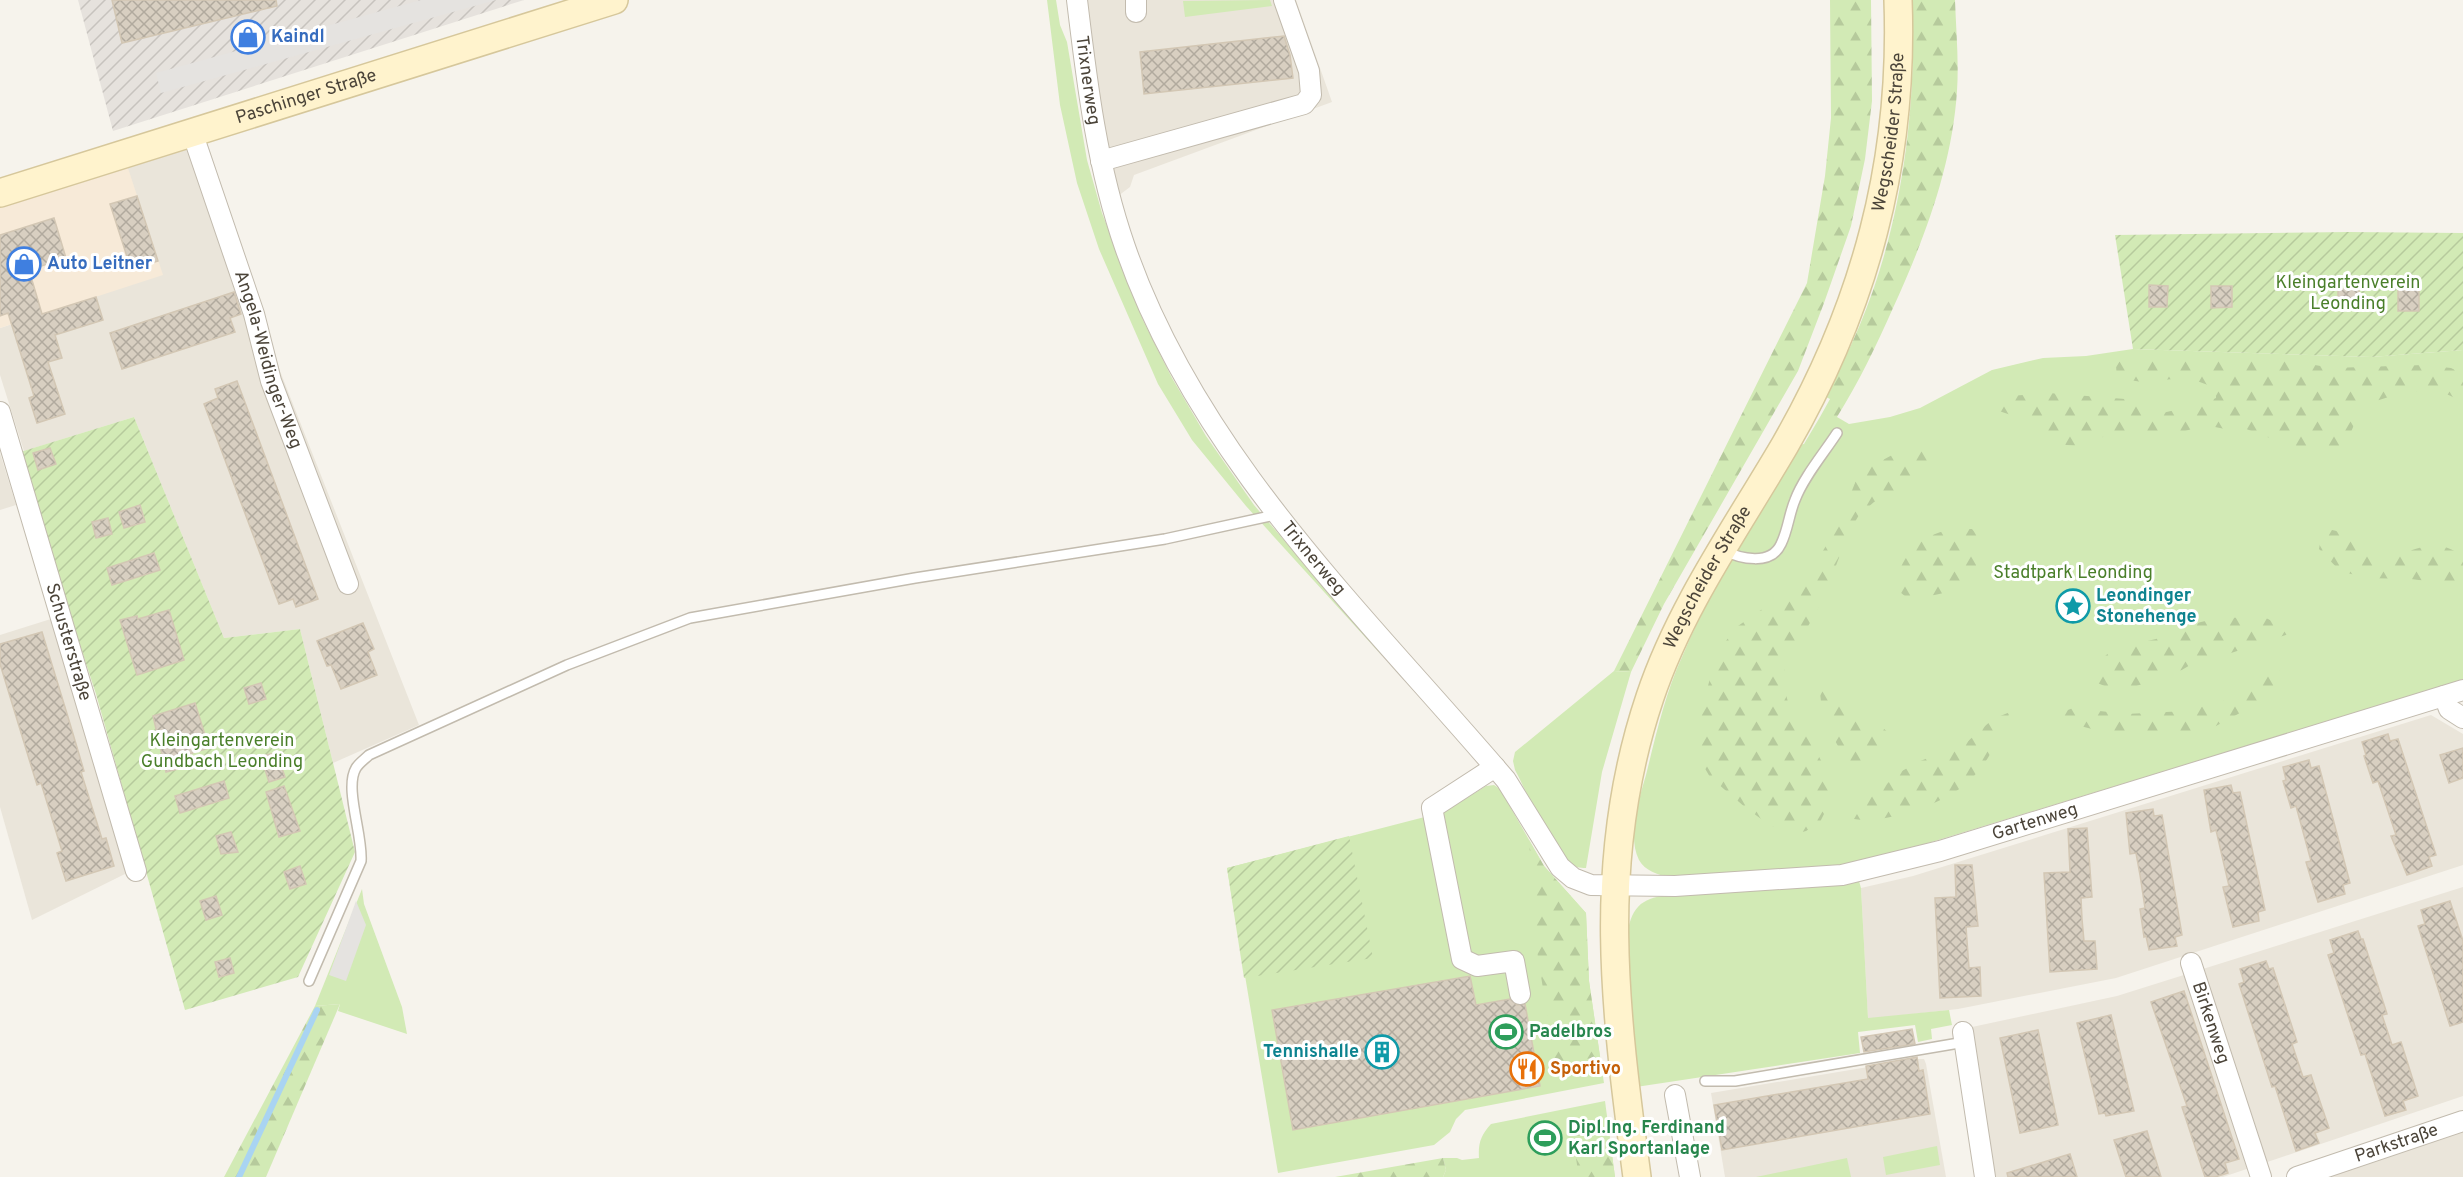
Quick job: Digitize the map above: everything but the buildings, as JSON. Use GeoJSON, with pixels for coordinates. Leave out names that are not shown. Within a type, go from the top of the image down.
{"type":"FeatureCollection","features":[{"type":"Feature","properties":{"kind":"street","name":"Paschinger Straße"},"geometry":{"type":"LineString","coordinates":[[0,193],[614,0]]}},
{"type":"Feature","properties":{"kind":"street","name":"Trixnerweg"},"geometry":{"type":"LineString","coordinates":[[1077,0],[1090,101],[1101,161],[1125,246],[1152,315],[1210,422],[1275,515],[1495,767],[1518,797],[1534,828],[1560,867],[1573,879],[1587,884],[1614,887]]}},
{"type":"Feature","properties":{"kind":"street"},"geometry":{"type":"LineString","coordinates":[[1101,161],[1304,104],[1311,95],[1309,71],[1284,0]]}},
{"type":"Feature","properties":{"kind":"street","name":"Wegscheider Straße"},"geometry":{"type":"LineString","coordinates":[[1637,1177],[1614,982],[1614,887],[1617,837],[1624,792],[1651,695],[1674,638],[1697,593],[1787,442],[1824,371],[1865,267],[1875,231],[1894,131],[1899,65],[1898,0]]}},
{"type":"Feature","properties":{"kind":"street","name":"Angela-Weidinger-Weg"},"geometry":{"type":"LineString","coordinates":[[192,132],[254,314],[271,381],[348,584]]}},
{"type":"Feature","properties":{"kind":"street","name":"Schusterstraße"},"geometry":{"type":"LineString","coordinates":[[0,412],[136,871]]}},
{"type":"Feature","properties":{"kind":"street","name":"Gartenweg"},"geometry":{"type":"LineString","coordinates":[[1614,887],[1802,879],[1871,869],[1961,844],[2463,690]]}},
{"type":"Feature","properties":{"kind":"street"},"geometry":{"type":"LineString","coordinates":[[2444,696],[2449,709],[2463,718]]}},
{"type":"Feature","properties":{"kind":"street"},"geometry":{"type":"LineString","coordinates":[[1495,767],[1432,808],[1462,959],[1477,966],[1514,961],[1520,993]]}},
{"type":"Feature","properties":{"kind":"street","name":"Birkenweg"},"geometry":{"type":"LineString","coordinates":[[2191,963],[2262,1177]]}},
{"type":"Feature","properties":{"kind":"street"},"geometry":{"type":"LineString","coordinates":[[1964,1037],[1985,1177]]}},
{"type":"Feature","properties":{"kind":"street"},"geometry":{"type":"LineString","coordinates":[[1675,1095],[1690,1177]]}},
{"type":"Feature","properties":{"kind":"street","name":"Parkstraße"},"geometry":{"type":"LineString","coordinates":[[2305,1176],[2463,1121]]}},
{"type":"Feature","properties":{"kind":"lane"},"geometry":{"type":"LineString","coordinates":[[1723,550],[1735,556],[1751,559],[1769,556],[1781,546],[1795,498],[1837,433]]}},
{"type":"Feature","properties":{"kind":"lane"},"geometry":{"type":"LineString","coordinates":[[309,981],[361,861],[362,845],[350,785],[356,769],[369,755],[567,665],[690,618],[915,578],[1165,539],[1275,515]]}},
{"type":"Feature","properties":{"kind":"lane"},"geometry":{"type":"LineString","coordinates":[[1705,1081],[1735,1081],[1964,1037]]}},
{"type":"Feature","properties":{"kind":"shaded area","name":"Kaindl"},"geometry":{"type":"Polygon","coordinates":[[[78,0],[524,0],[113,131],[78,0]]]}},
{"type":"Feature","properties":{"kind":"shaded area"},"geometry":{"type":"Polygon","coordinates":[[[421,0],[496,0],[161,93],[156,73],[421,0]]]}},
{"type":"Feature","properties":{"kind":"shaded area"},"geometry":{"type":"Polygon","coordinates":[[[1085,0],[1296,0],[1332,102],[1134,175],[1130,187],[1118,196],[1098,102],[1085,0]]]}},
{"type":"Feature","properties":{"kind":"shaded area"},"geometry":{"type":"Polygon","coordinates":[[[206,139],[263,311],[280,371],[419,725],[333,763],[300,629],[224,638],[134,417],[24,451],[0,375],[0,328],[96,297],[127,165],[206,139]]]}},
{"type":"Feature","properties":{"kind":"shaded area"},"geometry":{"type":"Polygon","coordinates":[[[127,165],[163,275],[0,328],[0,206],[127,165]]]}},
{"type":"Feature","properties":{"kind":"shaded area"},"geometry":{"type":"Polygon","coordinates":[[[0,453],[16,505],[0,510],[0,453]]]}},
{"type":"Feature","properties":{"kind":"shaded area"},"geometry":{"type":"Polygon","coordinates":[[[54,618],[127,873],[32,920],[0,807],[0,635],[54,618]]]}},
{"type":"Feature","properties":{"kind":"shaded area"},"geometry":{"type":"Polygon","coordinates":[[[2431,715],[2463,734],[2463,865],[2116,978],[1958,1009],[1868,1019],[1861,888],[1913,876],[2431,715]]]}},
{"type":"Feature","properties":{"kind":"shaded area"},"geometry":{"type":"Polygon","coordinates":[[[2463,887],[2463,1096],[2223,1177],[1996,1177],[1984,1119],[1972,1027],[2117,996],[2463,887]]]}},
{"type":"Feature","properties":{"kind":"shaded area"},"geometry":{"type":"Polygon","coordinates":[[[356,901],[366,925],[346,981],[329,975],[356,901]]]}},
{"type":"Feature","properties":{"kind":"shaded area"},"geometry":{"type":"Polygon","coordinates":[[[1924,1059],[1926,1064],[1946,1177],[1725,1177],[1711,1093],[1924,1059]]]}},
{"type":"Feature","properties":{"kind":"shaded area"},"geometry":{"type":"Polygon","coordinates":[[[2463,1128],[2463,1177],[2326,1177],[2463,1128]]]}},
{"type":"Feature","properties":{"kind":"green space"},"geometry":{"type":"Polygon","coordinates":[[[1047,0],[1056,0],[1060,25],[1067,42],[1087,160],[1102,213],[1143,320],[1172,378],[1206,436],[1254,505],[1385,659],[1246,506],[1192,440],[1158,384],[1099,249],[1077,183],[1060,105],[1047,0]]]}},
{"type":"Feature","properties":{"kind":"green space"},"geometry":{"type":"Polygon","coordinates":[[[1270,0],[1272,6],[1185,17],[1183,1],[1270,0]]]}},
{"type":"Feature","properties":{"kind":"green space"},"geometry":{"type":"Polygon","coordinates":[[[1830,0],[1871,0],[1872,101],[1865,159],[1851,226],[1798,371],[1664,604],[1631,672],[1614,671],[1807,283],[1825,176],[1831,118],[1830,0]]]}},
{"type":"Feature","properties":{"kind":"green space"},"geometry":{"type":"Polygon","coordinates":[[[1912,0],[1955,0],[1958,80],[1954,119],[1943,175],[1926,229],[1874,350],[1837,417],[1820,417],[1830,399],[1826,397],[1855,336],[1874,288],[1896,208],[1909,125],[1912,83],[1912,0]]]}},
{"type":"Feature","properties":{"kind":"green space","name":"Kleingartenverein Leonding"},"geometry":{"type":"Polygon","coordinates":[[[2463,233],[2463,350],[2371,357],[2133,349],[2115,235],[2463,233]]]}},
{"type":"Feature","properties":{"kind":"green space","name":"Stadtpark Leonding"},"geometry":{"type":"Polygon","coordinates":[[[2133,349],[2371,357],[2463,350],[2463,680],[1853,866],[1669,878],[1645,867],[1639,860],[1636,850],[1635,818],[1661,715],[1676,671],[1694,629],[1737,549],[1799,445],[1804,444],[1820,417],[1837,417],[1849,424],[1890,417],[1920,408],[1992,370],[2043,358],[2086,356],[2133,349]]]}},
{"type":"Feature","properties":{"kind":"green space"},"geometry":{"type":"Polygon","coordinates":[[[2152,356],[2286,360],[2332,368],[2424,365],[2451,368],[2463,374],[2463,402],[2446,394],[2425,391],[2404,393],[2382,399],[2362,406],[2348,439],[2336,448],[2311,449],[2283,443],[2241,427],[2225,429],[2205,425],[2172,435],[2133,431],[2112,433],[2082,446],[2066,445],[2026,420],[1996,410],[2009,396],[2049,393],[2125,399],[2143,409],[2162,413],[2198,405],[2216,398],[2216,388],[2197,381],[2173,379],[2142,382],[2117,378],[2116,366],[2122,358],[2152,356]]]}},
{"type":"Feature","properties":{"kind":"green space","name":"Kleingartenverein Gundbach Leonding"},"geometry":{"type":"Polygon","coordinates":[[[134,417],[224,638],[300,629],[355,852],[298,977],[185,1010],[96,694],[17,453],[134,417]]]}},
{"type":"Feature","properties":{"kind":"green space"},"geometry":{"type":"Polygon","coordinates":[[[1905,448],[1925,448],[1940,453],[1937,465],[1919,480],[1874,502],[1859,515],[1849,532],[1823,599],[1806,630],[1789,653],[1782,679],[1789,706],[1800,720],[1828,774],[1831,800],[1820,822],[1806,831],[1795,834],[1771,826],[1746,808],[1710,777],[1697,755],[1696,729],[1711,675],[1721,647],[1738,626],[1788,591],[1813,567],[1837,528],[1859,473],[1905,448]]]}},
{"type":"Feature","properties":{"kind":"green space"},"geometry":{"type":"Polygon","coordinates":[[[1952,529],[1972,529],[1981,538],[1976,566],[1962,583],[1946,592],[1937,595],[1906,597],[1894,587],[1902,564],[1908,555],[1921,542],[1940,532],[1952,529]]]}},
{"type":"Feature","properties":{"kind":"green space"},"geometry":{"type":"Polygon","coordinates":[[[2332,530],[2345,535],[2366,552],[2379,556],[2390,556],[2430,546],[2451,549],[2463,557],[2463,581],[2450,584],[2411,579],[2366,578],[2340,571],[2319,549],[2322,532],[2332,530]]]}},
{"type":"Feature","properties":{"kind":"green space"},"geometry":{"type":"Polygon","coordinates":[[[2264,617],[2289,634],[2228,654],[2202,658],[2175,674],[2133,687],[2107,687],[2095,682],[2094,666],[2113,649],[2156,639],[2178,628],[2219,618],[2264,617]]]}},
{"type":"Feature","properties":{"kind":"green space"},"geometry":{"type":"Polygon","coordinates":[[[2279,670],[2281,681],[2249,708],[2216,726],[2187,732],[2115,735],[2065,722],[2060,713],[2073,708],[2126,714],[2186,711],[2234,698],[2255,686],[2268,674],[2279,670]]]}},
{"type":"Feature","properties":{"kind":"green space"},"geometry":{"type":"Polygon","coordinates":[[[1614,671],[1631,672],[1602,772],[1586,868],[1579,867],[1568,862],[1554,844],[1539,819],[1515,770],[1513,761],[1515,752],[1614,671]]]}},
{"type":"Feature","properties":{"kind":"green space"},"geometry":{"type":"Polygon","coordinates":[[[1821,681],[1841,701],[1877,723],[1892,737],[1892,743],[1875,757],[1853,770],[1834,739],[1824,716],[1820,693],[1821,681]]]}},
{"type":"Feature","properties":{"kind":"green space"},"geometry":{"type":"Polygon","coordinates":[[[2010,712],[1983,765],[1959,789],[1926,806],[1899,815],[1873,820],[1854,819],[1863,804],[1902,771],[1967,742],[1993,719],[2010,712]]]}},
{"type":"Feature","properties":{"kind":"green space"},"geometry":{"type":"Polygon","coordinates":[[[1494,785],[1500,789],[1544,866],[1586,913],[1589,981],[1604,1083],[1465,1110],[1456,1119],[1450,1132],[1434,1145],[1278,1173],[1227,868],[1444,812],[1486,786],[1494,785]]]}},
{"type":"Feature","properties":{"kind":"green space"},"geometry":{"type":"Polygon","coordinates":[[[1349,836],[1373,958],[1244,978],[1227,868],[1349,836]]]}},
{"type":"Feature","properties":{"kind":"green space"},"geometry":{"type":"Polygon","coordinates":[[[1529,840],[1544,866],[1586,913],[1589,981],[1600,1057],[1555,1063],[1536,945],[1529,840]]]}},
{"type":"Feature","properties":{"kind":"green space"},"geometry":{"type":"Polygon","coordinates":[[[1859,881],[1868,1018],[1949,1010],[1952,1025],[1931,1029],[1932,1039],[1918,1042],[1915,1025],[1858,1032],[1860,1053],[1636,1087],[1632,1055],[1628,930],[1638,906],[1650,899],[1676,893],[1859,881]]]}},
{"type":"Feature","properties":{"kind":"green space"},"geometry":{"type":"Polygon","coordinates":[[[362,889],[364,904],[402,1007],[407,1034],[338,1011],[340,1004],[315,1006],[362,889]]]}},
{"type":"Feature","properties":{"kind":"green space"},"geometry":{"type":"Polygon","coordinates":[[[340,1004],[266,1177],[224,1177],[315,1006],[340,1004]]]}},
{"type":"Feature","properties":{"kind":"green space","name":"Dipl.Ing. Ferdinand Karl Sportanlage"},"geometry":{"type":"Polygon","coordinates":[[[1605,1101],[1615,1177],[1443,1177],[1446,1170],[1443,1158],[1462,1160],[1479,1158],[1481,1140],[1491,1124],[1605,1101]]]}},
{"type":"Feature","properties":{"kind":"green space"},"geometry":{"type":"Polygon","coordinates":[[[1572,1133],[1609,1133],[1615,1177],[1579,1177],[1572,1133]]]}},
{"type":"Feature","properties":{"kind":"green space"},"geometry":{"type":"Polygon","coordinates":[[[1937,1146],[1940,1165],[1886,1175],[1883,1157],[1937,1146]]]}},
{"type":"Feature","properties":{"kind":"green space"},"geometry":{"type":"Polygon","coordinates":[[[1443,1158],[1446,1170],[1443,1177],[1335,1177],[1443,1158]]]}},
{"type":"Feature","properties":{"kind":"green space"},"geometry":{"type":"Polygon","coordinates":[[[1847,1158],[1851,1177],[1756,1177],[1847,1158]]]}},
{"type":"Feature","properties":{"kind":"waterway"},"geometry":{"type":"LineString","coordinates":[[239,1177],[317,1010]]}},
{"type":"Feature","properties":{"kind":"place","name":"Kaindl"},"geometry":{"type":"Point","coordinates":[248,37]}},
{"type":"Feature","properties":{"kind":"place","name":"Auto Leitner"},"geometry":{"type":"Point","coordinates":[24,264]}},
{"type":"Feature","properties":{"kind":"place","name":"Leondinger Stonehenge"},"geometry":{"type":"Point","coordinates":[2073,606]}},
{"type":"Feature","properties":{"kind":"place","name":"Padelbros"},"geometry":{"type":"Point","coordinates":[1506,1032]}},
{"type":"Feature","properties":{"kind":"place","name":"Tennishalle"},"geometry":{"type":"Point","coordinates":[1382,1052]}},
{"type":"Feature","properties":{"kind":"place","name":"Sportivo"},"geometry":{"type":"Point","coordinates":[1527,1069]}},
{"type":"Feature","properties":{"kind":"place","name":"Dipl.Ing. Ferdinand Karl Sportanlage"},"geometry":{"type":"Point","coordinates":[1545,1138]}}]}
